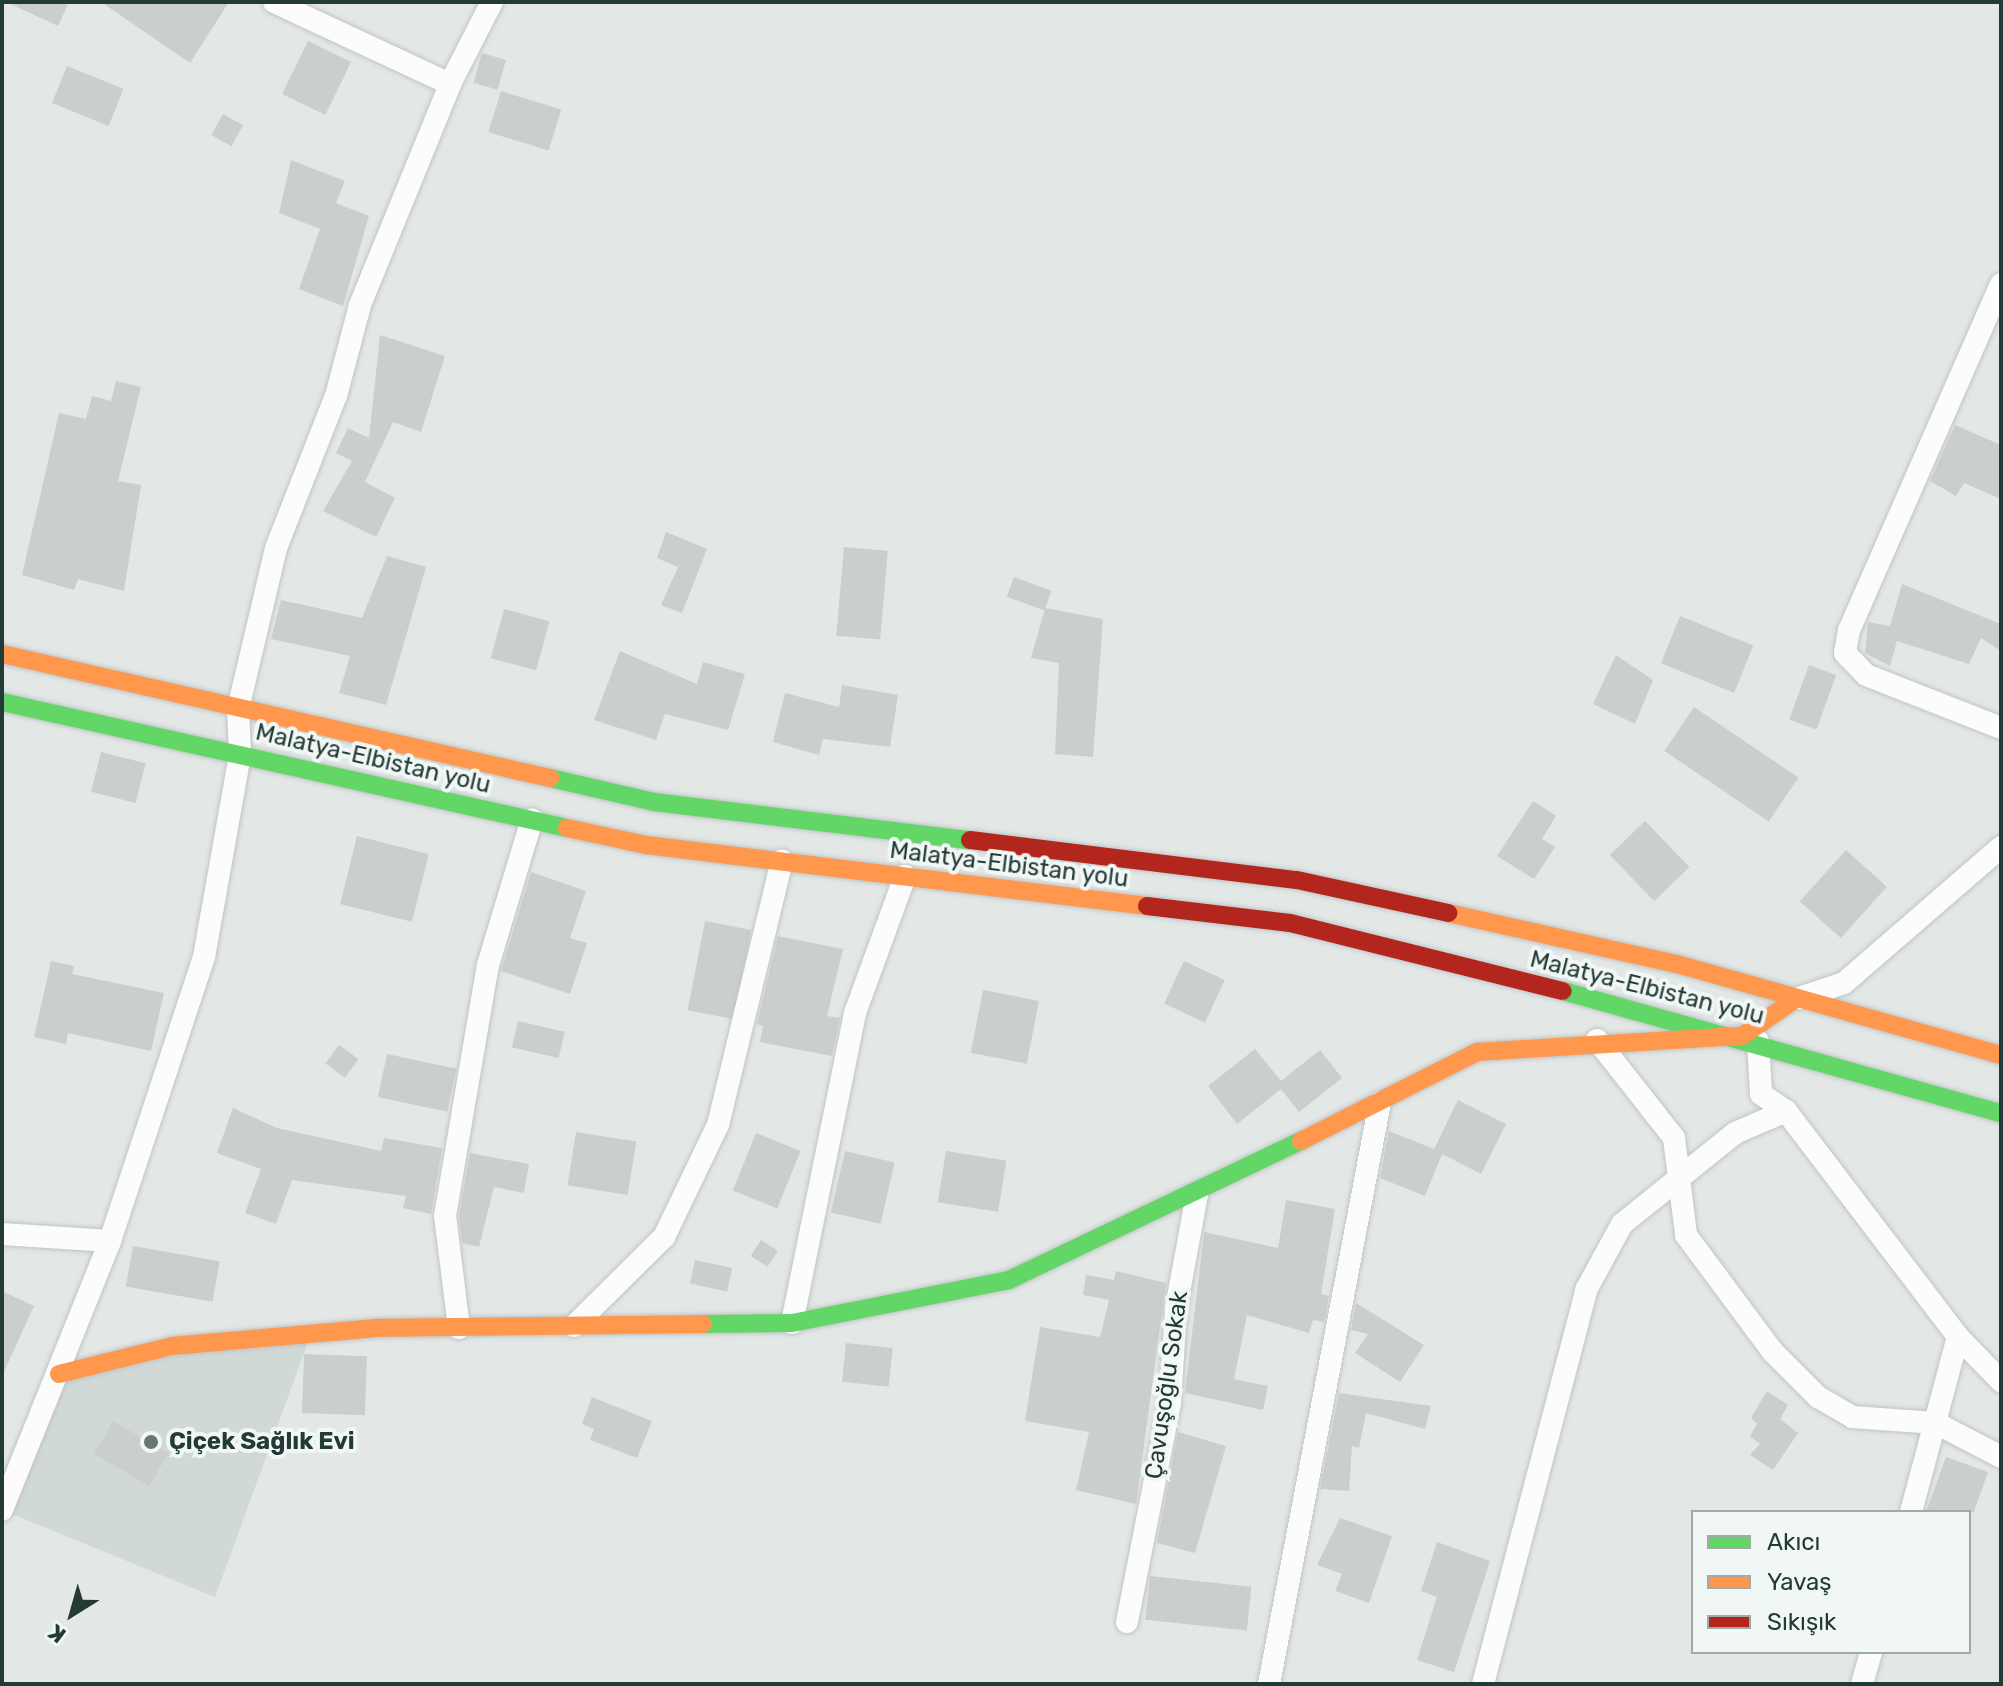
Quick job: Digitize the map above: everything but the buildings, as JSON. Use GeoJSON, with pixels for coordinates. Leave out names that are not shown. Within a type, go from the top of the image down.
{"type":"FeatureCollection","features":[{"type":"Feature","properties":{"kind":"main road","name":"Malatya-Elbistan yolu"},"geometry":{"type":"LineString","coordinates":[[2,654],[654,802],[1297,880],[1797,998],[2001,1055]]}},
{"type":"Feature","properties":{"kind":"main road","name":"Malatya-Elbistan yolu"},"geometry":{"type":"LineString","coordinates":[[2,702],[646,845],[1290,923],[1750,1039],[2001,1113]]}},
{"type":"Feature","properties":{"kind":"main road"},"geometry":{"type":"LineString","coordinates":[[59,1374],[172,1346],[459,1328],[792,1323],[1009,1280],[1197,1195],[1477,1052],[1597,1040],[1750,1039],[1797,998]]}},
{"type":"Feature","properties":{"kind":"street"},"geometry":{"type":"LineString","coordinates":[[274,2],[450,84]]}},
{"type":"Feature","properties":{"kind":"street"},"geometry":{"type":"LineString","coordinates":[[2,1510],[110,1241],[204,957],[240,754],[238,709],[276,548],[336,396],[360,305],[450,84],[492,2]]}},
{"type":"Feature","properties":{"kind":"street"},"geometry":{"type":"LineString","coordinates":[[2001,284],[1849,630],[1845,653],[1866,675],[2001,728]]}},
{"type":"Feature","properties":{"kind":"street"},"geometry":{"type":"LineString","coordinates":[[459,1328],[445,1216],[488,965],[532,819]]}},
{"type":"Feature","properties":{"kind":"street"},"geometry":{"type":"LineString","coordinates":[[1797,998],[1844,983],[2001,847]]}},
{"type":"Feature","properties":{"kind":"street"},"geometry":{"type":"LineString","coordinates":[[574,1326],[664,1237],[718,1125],[782,861]]}},
{"type":"Feature","properties":{"kind":"street"},"geometry":{"type":"LineString","coordinates":[[792,1323],[855,1013],[905,876]]}},
{"type":"Feature","properties":{"kind":"street"},"geometry":{"type":"LineString","coordinates":[[1750,1039],[1761,1094],[1786,1111],[1958,1337],[2001,1381]]}},
{"type":"Feature","properties":{"kind":"street"},"geometry":{"type":"LineString","coordinates":[[1597,1040],[1674,1138],[1683,1177],[1686,1235],[1773,1352],[1818,1397],[1852,1417],[1936,1423],[2001,1457]]}},
{"type":"Feature","properties":{"kind":"street"},"geometry":{"type":"LineString","coordinates":[[1269,1684],[1380,1102]]}},
{"type":"Feature","properties":{"kind":"street"},"geometry":{"type":"LineString","coordinates":[[1483,1684],[1586,1290],[1622,1224],[1735,1133],[1786,1111]]}},
{"type":"Feature","properties":{"kind":"street","name":"Çavuşoğlu Sokak"},"geometry":{"type":"LineString","coordinates":[[1127,1622],[1170,1402],[1176,1308],[1197,1195]]}},
{"type":"Feature","properties":{"kind":"street"},"geometry":{"type":"LineString","coordinates":[[2,1234],[110,1241]]}},
{"type":"Feature","properties":{"kind":"street"},"geometry":{"type":"LineString","coordinates":[[1912,1510],[1958,1337]]}},
{"type":"Feature","properties":{"kind":"street"},"geometry":{"type":"LineString","coordinates":[[1862,1684],[1870,1654]]}},
{"type":"Feature","properties":{"kind":"shaded area","name":"Çiçek Sağlık Evi"},"geometry":{"type":"Polygon","coordinates":[[[311,1334],[215,1597],[2,1510],[59,1374],[311,1334]]]}},
{"type":"Feature","properties":{"kind":"traffic: fast"},"geometry":{"type":"LineString","coordinates":[[2,702],[567,828]]}},
{"type":"Feature","properties":{"kind":"traffic: fast"},"geometry":{"type":"LineString","coordinates":[[550,778],[654,802],[970,840]]}},
{"type":"Feature","properties":{"kind":"traffic: fast"},"geometry":{"type":"LineString","coordinates":[[1563,991],[2001,1113]]}},
{"type":"Feature","properties":{"kind":"traffic: fast"},"geometry":{"type":"LineString","coordinates":[[703,1324],[792,1323],[1009,1280],[1301,1141]]}},
{"type":"Feature","properties":{"kind":"traffic: slow"},"geometry":{"type":"LineString","coordinates":[[2,654],[550,778]]}},
{"type":"Feature","properties":{"kind":"traffic: slow"},"geometry":{"type":"LineString","coordinates":[[567,828],[646,845],[1147,906]]}},
{"type":"Feature","properties":{"kind":"traffic: slow"},"geometry":{"type":"LineString","coordinates":[[1448,913],[1677,964],[2001,1055]]}},
{"type":"Feature","properties":{"kind":"traffic: slow"},"geometry":{"type":"LineString","coordinates":[[1301,1141],[1477,1052],[1742,1036],[1797,998]]}},
{"type":"Feature","properties":{"kind":"traffic: slow"},"geometry":{"type":"LineString","coordinates":[[59,1374],[172,1346],[377,1328],[703,1324]]}},
{"type":"Feature","properties":{"kind":"traffic: jam"},"geometry":{"type":"LineString","coordinates":[[970,840],[1297,880],[1448,913]]}},
{"type":"Feature","properties":{"kind":"traffic: jam"},"geometry":{"type":"LineString","coordinates":[[1147,906],[1290,923],[1563,991]]}},
{"type":"Feature","properties":{"kind":"place","name":"Çiçek Sağlık Evi"},"geometry":{"type":"Point","coordinates":[151,1442]}}]}
